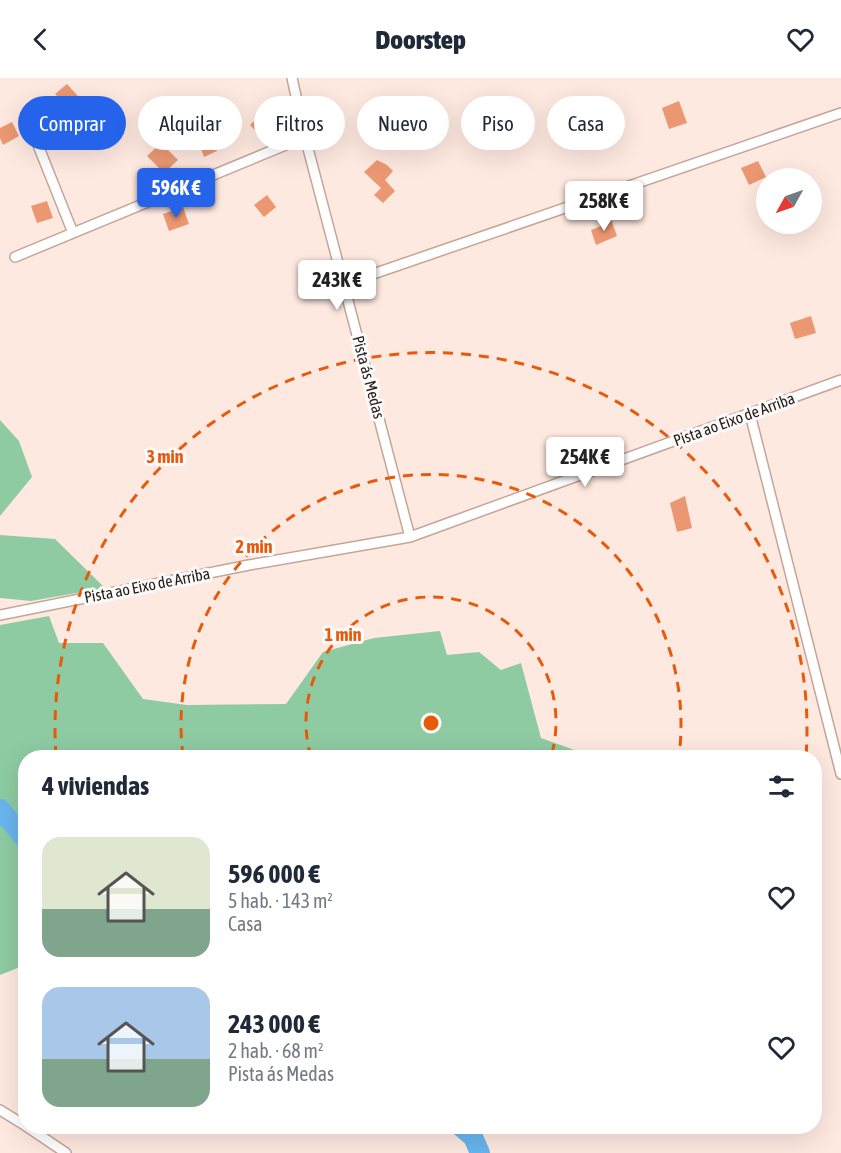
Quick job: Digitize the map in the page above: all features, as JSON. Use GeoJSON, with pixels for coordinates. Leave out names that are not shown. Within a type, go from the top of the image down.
{"type":"FeatureCollection","features":[{"type":"Feature","properties":{"kind":"street","name":"Pista ás Medas"},"geometry":{"type":"LineString","coordinates":[[292,78],[296,96]]}},
{"type":"Feature","properties":{"kind":"street"},"geometry":{"type":"LineString","coordinates":[[344,284],[841,113]]}},
{"type":"Feature","properties":{"kind":"street"},"geometry":{"type":"LineString","coordinates":[[40,150],[73,233]]}},
{"type":"Feature","properties":{"kind":"street"},"geometry":{"type":"LineString","coordinates":[[15,257],[274,150]]}},
{"type":"Feature","properties":{"kind":"street","name":"Pista ás Medas"},"geometry":{"type":"LineString","coordinates":[[308,150],[410,537]]}},
{"type":"Feature","properties":{"kind":"street","name":"Pista ao Eixo de Arriba"},"geometry":{"type":"LineString","coordinates":[[0,615],[249,565],[410,537],[841,380]]}},
{"type":"Feature","properties":{"kind":"street"},"geometry":{"type":"LineString","coordinates":[[750,414],[841,774]]}},
{"type":"Feature","properties":{"kind":"street"},"geometry":{"type":"LineString","coordinates":[[0,1110],[18,1121]]}},
{"type":"Feature","properties":{"kind":"street"},"geometry":{"type":"LineString","coordinates":[[38,1134],[66,1153]]}},
{"type":"Feature","properties":{"kind":"green space"},"geometry":{"type":"Polygon","coordinates":[[[0,420],[19,441],[32,477],[0,516],[0,420]]]}},
{"type":"Feature","properties":{"kind":"green space"},"geometry":{"type":"Polygon","coordinates":[[[0,535],[55,539],[105,588],[31,601],[0,598],[0,535]]]}},
{"type":"Feature","properties":{"kind":"green space"},"geometry":{"type":"Polygon","coordinates":[[[49,616],[59,643],[103,643],[143,699],[187,705],[286,704],[323,652],[374,638],[440,631],[447,655],[479,652],[501,670],[521,663],[541,738],[574,750],[18,750],[18,968],[0,975],[0,625],[49,616]]]}},
{"type":"Feature","properties":{"kind":"building"},"geometry":{"type":"Polygon","coordinates":[[[67,84],[78,96],[57,96],[55,94],[67,84]]]}},
{"type":"Feature","properties":{"kind":"building"},"geometry":{"type":"Polygon","coordinates":[[[679,101],[687,123],[669,129],[662,108],[679,101]]]}},
{"type":"Feature","properties":{"kind":"building"},"geometry":{"type":"Polygon","coordinates":[[[12,122],[18,137],[3,145],[0,128],[12,122]]]}},
{"type":"Feature","properties":{"kind":"building"},"geometry":{"type":"Polygon","coordinates":[[[153,150],[168,150],[178,160],[164,173],[147,156],[153,150]]]}},
{"type":"Feature","properties":{"kind":"building"},"geometry":{"type":"Polygon","coordinates":[[[201,150],[217,150],[217,151],[204,157],[201,150]]]}},
{"type":"Feature","properties":{"kind":"building"},"geometry":{"type":"Polygon","coordinates":[[[377,160],[393,171],[385,180],[395,191],[383,203],[374,195],[381,188],[364,172],[377,160]]]}},
{"type":"Feature","properties":{"kind":"building"},"geometry":{"type":"Polygon","coordinates":[[[758,161],[762,168],[756,168],[756,182],[749,185],[741,168],[758,161]]]}},
{"type":"Feature","properties":{"kind":"building"},"geometry":{"type":"Polygon","coordinates":[[[267,195],[276,207],[264,217],[254,205],[267,195]]]}},
{"type":"Feature","properties":{"kind":"building"},"geometry":{"type":"Polygon","coordinates":[[[47,201],[53,218],[37,223],[31,206],[47,201]]]}},
{"type":"Feature","properties":{"kind":"building"},"geometry":{"type":"Polygon","coordinates":[[[183,207],[189,224],[169,231],[163,214],[183,207]]]}},
{"type":"Feature","properties":{"kind":"building"},"geometry":{"type":"Polygon","coordinates":[[[611,219],[617,236],[596,245],[591,230],[604,225],[603,222],[611,219]]]}},
{"type":"Feature","properties":{"kind":"building"},"geometry":{"type":"Polygon","coordinates":[[[811,316],[816,333],[795,339],[790,323],[811,316]]]}},
{"type":"Feature","properties":{"kind":"building"},"geometry":{"type":"Polygon","coordinates":[[[685,496],[692,528],[677,532],[670,503],[685,496]]]}},
{"type":"Feature","properties":{"kind":"waterway"},"geometry":{"type":"LineString","coordinates":[[0,809],[18,830]]}},
{"type":"Feature","properties":{"kind":"waterway"},"geometry":{"type":"LineString","coordinates":[[469,1134],[480,1153]]}}]}
